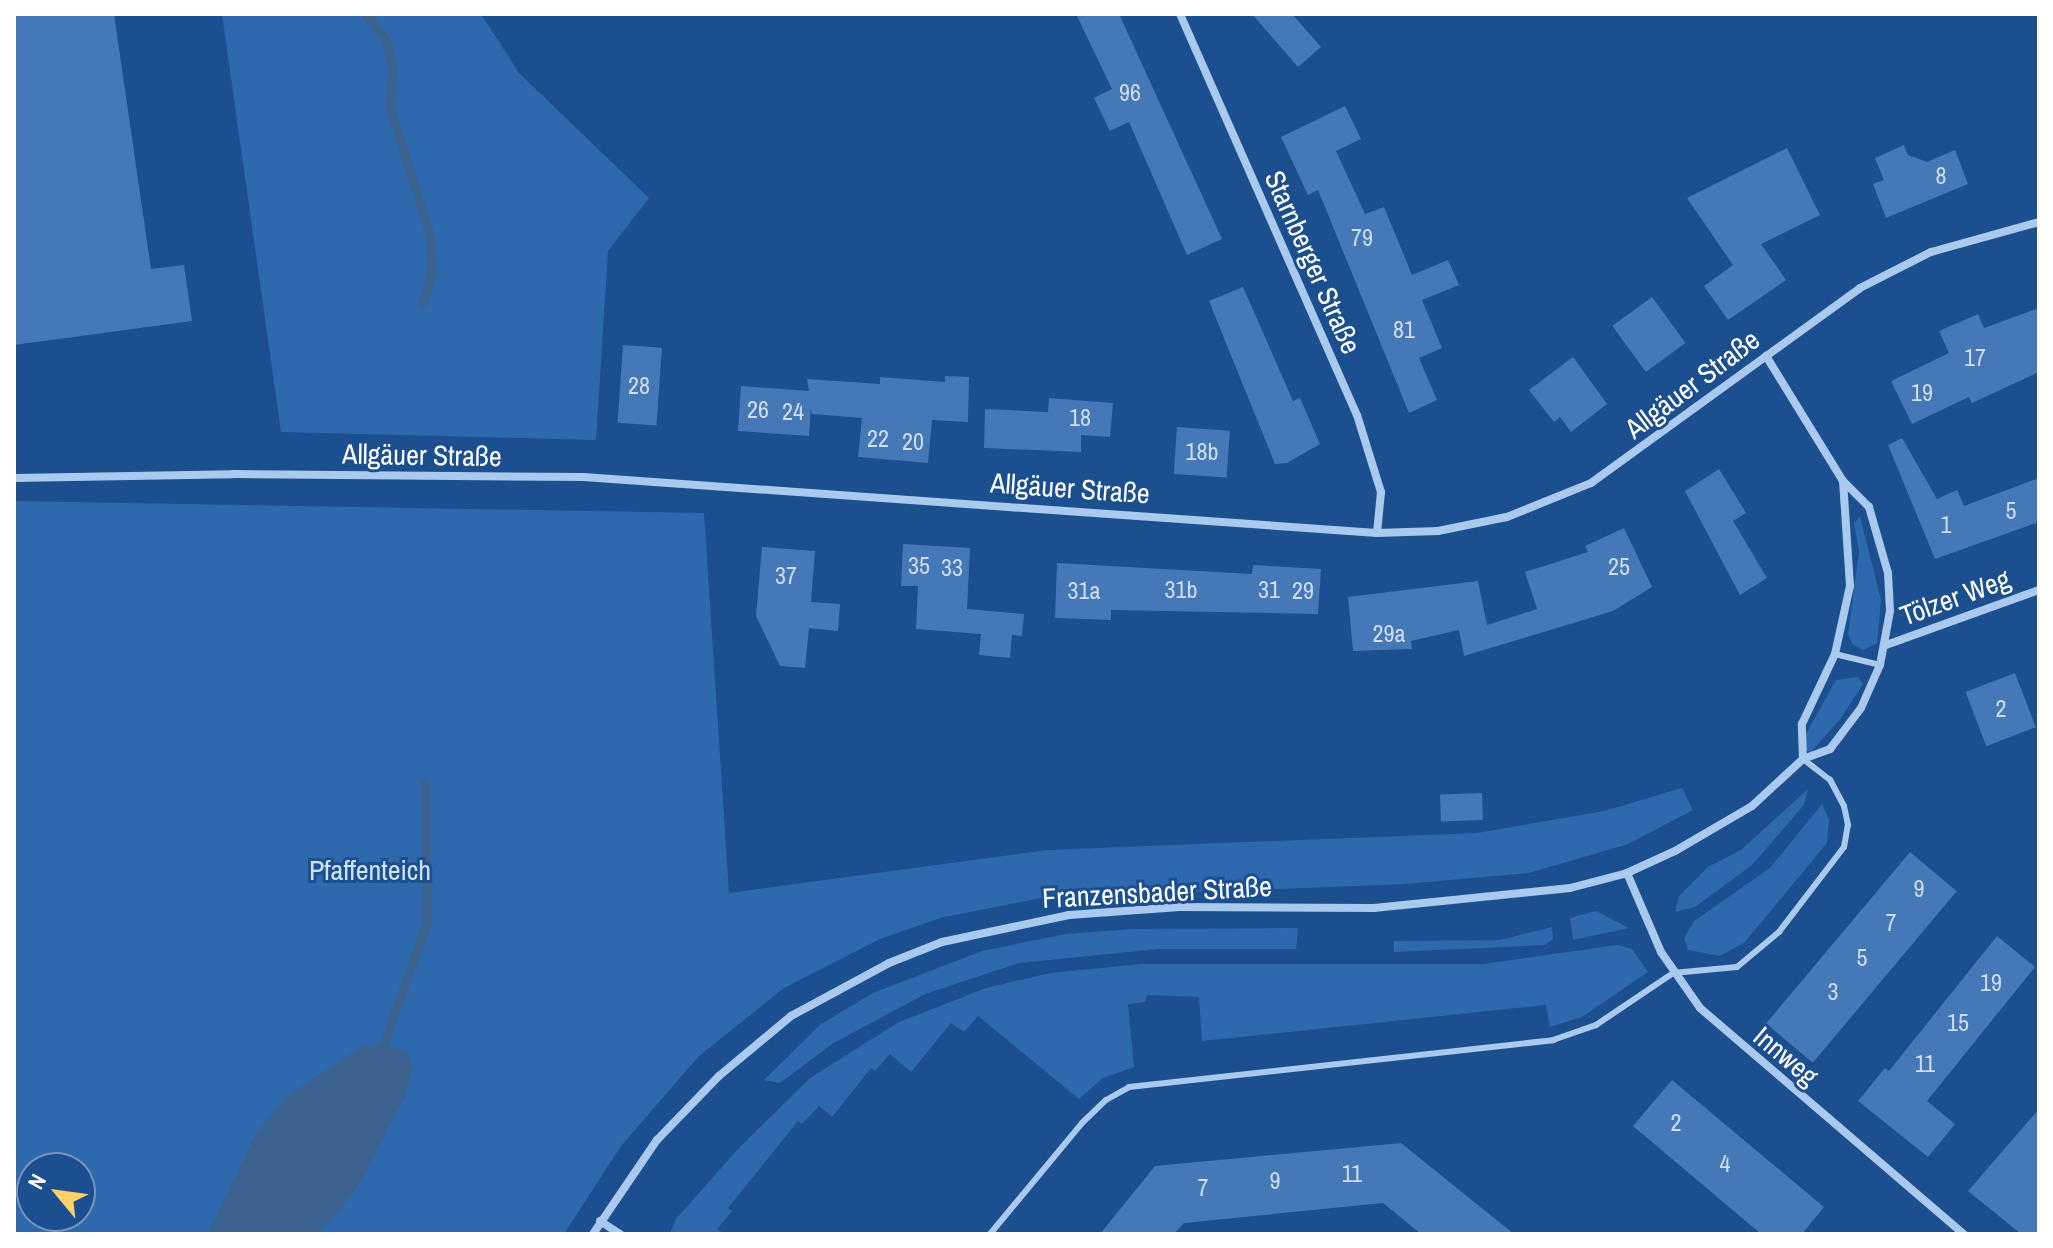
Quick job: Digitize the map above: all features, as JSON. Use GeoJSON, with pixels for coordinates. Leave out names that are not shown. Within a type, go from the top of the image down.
{"type":"FeatureCollection","features":[{"type":"Feature","properties":{"kind":"street","name":"Starnberger Straße"},"geometry":{"type":"LineString","coordinates":[[1180,14],[1357,415],[1381,492],[1377,533]]}},
{"type":"Feature","properties":{"kind":"street","name":"Allgäuer Straße"},"geometry":{"type":"LineString","coordinates":[[14,478],[233,474],[583,477],[1377,533],[1438,531],[1507,517],[1591,483],[1860,288],[1900,266],[1962,241],[2039,222]]}},
{"type":"Feature","properties":{"kind":"street","name":"Franzensbader Straße"},"geometry":{"type":"LineString","coordinates":[[593,1234],[657,1140],[758,1041],[837,987],[942,942],[1069,915],[1180,907],[1374,908],[1532,896],[1627,873],[1752,806],[1803,759],[1830,749],[1861,708],[1886,645],[1890,611],[1883,544],[1869,507],[1843,481],[1766,356]]}},
{"type":"Feature","properties":{"kind":"street","name":"Franzensbader Straße"},"geometry":{"type":"LineString","coordinates":[[1803,759],[1802,724],[1835,654],[1850,586],[1843,481]]}},
{"type":"Feature","properties":{"kind":"street","name":"Tölzer Weg"},"geometry":{"type":"LineString","coordinates":[[1886,645],[2039,590]]}},
{"type":"Feature","properties":{"kind":"street","name":"Innweg"},"geometry":{"type":"LineString","coordinates":[[1627,873],[1673,973],[1731,1039],[1964,1234]]}},
{"type":"Feature","properties":{"kind":"street"},"geometry":{"type":"LineString","coordinates":[[600,1221],[620,1234]]}},
{"type":"Feature","properties":{"kind":"lane"},"geometry":{"type":"LineString","coordinates":[[1835,654],[1880,665]]}},
{"type":"Feature","properties":{"kind":"lane"},"geometry":{"type":"LineString","coordinates":[[990,1234],[1082,1123],[1106,1100],[1129,1087],[1553,1040],[1596,1025],[1673,973],[1721,972],[1757,955],[1832,868],[1844,847],[1848,825],[1844,806],[1830,780],[1803,759]]}},
{"type":"Feature","properties":{"kind":"green space"},"geometry":{"type":"Polygon","coordinates":[[[222,14],[481,14],[519,73],[649,198],[608,251],[596,440],[281,432],[222,14]]]}},
{"type":"Feature","properties":{"kind":"green space","name":"Pfaffenteich"},"geometry":{"type":"Polygon","coordinates":[[[14,501],[704,513],[729,893],[1048,850],[1477,833],[1604,811],[1682,788],[1693,810],[1628,844],[1529,873],[1405,884],[1041,898],[940,918],[880,939],[784,988],[699,1056],[621,1146],[564,1234],[14,1234],[14,501]]]}},
{"type":"Feature","properties":{"kind":"green space"},"geometry":{"type":"Polygon","coordinates":[[[1860,517],[1881,600],[1877,643],[1863,650],[1852,644],[1848,634],[1859,552],[1854,523],[1860,517]]]}},
{"type":"Feature","properties":{"kind":"green space"},"geometry":{"type":"Polygon","coordinates":[[[1858,677],[1863,684],[1841,718],[1811,752],[1798,748],[1836,680],[1858,677]]]}},
{"type":"Feature","properties":{"kind":"green space"},"geometry":{"type":"Polygon","coordinates":[[[1808,789],[1804,805],[1752,865],[1695,907],[1675,912],[1679,896],[1708,867],[1741,850],[1808,789]]]}},
{"type":"Feature","properties":{"kind":"green space"},"geometry":{"type":"Polygon","coordinates":[[[1822,804],[1829,820],[1827,843],[1744,943],[1720,956],[1688,950],[1684,938],[1694,921],[1770,868],[1822,804]]]}},
{"type":"Feature","properties":{"kind":"green space"},"geometry":{"type":"Polygon","coordinates":[[[1596,911],[1629,928],[1573,940],[1570,918],[1596,911]]]}},
{"type":"Feature","properties":{"kind":"green space"},"geometry":{"type":"Polygon","coordinates":[[[1552,927],[1553,939],[1545,945],[1394,952],[1394,941],[1500,940],[1552,927]]]}},
{"type":"Feature","properties":{"kind":"green space"},"geometry":{"type":"Polygon","coordinates":[[[1298,928],[1296,949],[1158,949],[1019,963],[925,994],[832,1044],[780,1083],[764,1080],[821,1024],[873,993],[982,951],[1066,934],[1132,929],[1298,928]]]}},
{"type":"Feature","properties":{"kind":"green space"},"geometry":{"type":"Polygon","coordinates":[[[1617,945],[1632,949],[1648,972],[1582,1017],[1550,1027],[1546,1005],[1202,1041],[1199,997],[1147,995],[1145,1002],[1128,1004],[1134,1067],[1103,1078],[1079,1099],[978,1016],[964,1032],[951,1023],[911,1072],[890,1054],[875,1071],[871,1068],[832,1117],[819,1106],[802,1124],[798,1121],[728,1208],[732,1211],[717,1229],[723,1234],[670,1233],[676,1219],[738,1149],[810,1078],[899,1022],[986,988],[1050,973],[1142,964],[1484,964],[1617,945]]]}},
{"type":"Feature","properties":{"kind":"shaded area"},"geometry":{"type":"Polygon","coordinates":[[[383,1045],[407,1053],[413,1068],[405,1096],[360,1183],[335,1216],[314,1234],[208,1234],[257,1132],[290,1094],[360,1048],[383,1045]]]}},
{"type":"Feature","properties":{"kind":"building"},"geometry":{"type":"Polygon","coordinates":[[[14,14],[114,14],[151,269],[184,265],[192,321],[14,345],[14,14]]]}},
{"type":"Feature","properties":{"kind":"building"},"geometry":{"type":"Polygon","coordinates":[[[1076,14],[1119,14],[1222,239],[1187,255],[1129,122],[1110,131],[1094,98],[1112,89],[1076,14]]]}},
{"type":"Feature","properties":{"kind":"building"},"geometry":{"type":"Polygon","coordinates":[[[1252,14],[1292,14],[1321,47],[1298,67],[1252,14]]]}},
{"type":"Feature","properties":{"kind":"building"},"geometry":{"type":"Polygon","coordinates":[[[1345,106],[1361,139],[1336,151],[1365,214],[1384,207],[1412,275],[1448,260],[1459,285],[1422,300],[1442,348],[1419,358],[1437,400],[1409,413],[1318,190],[1308,195],[1281,137],[1345,106]]]}},
{"type":"Feature","properties":{"kind":"building"},"geometry":{"type":"Polygon","coordinates":[[[1904,145],[1908,155],[1927,162],[1955,150],[1968,184],[1886,218],[1873,184],[1884,180],[1875,158],[1904,145]]]}},
{"type":"Feature","properties":{"kind":"building"},"geometry":{"type":"Polygon","coordinates":[[[1787,148],[1820,215],[1761,244],[1786,280],[1728,320],[1704,286],[1733,265],[1687,198],[1787,148]]]}},
{"type":"Feature","properties":{"kind":"building"},"geometry":{"type":"Polygon","coordinates":[[[1243,287],[1293,401],[1300,398],[1320,444],[1287,463],[1275,464],[1209,301],[1243,287]]]}},
{"type":"Feature","properties":{"kind":"building"},"geometry":{"type":"Polygon","coordinates":[[[1652,297],[1686,343],[1646,372],[1612,326],[1652,297]]]}},
{"type":"Feature","properties":{"kind":"building"},"geometry":{"type":"Polygon","coordinates":[[[2039,308],[2039,372],[1972,403],[1969,397],[1912,424],[1891,381],[1949,353],[1939,331],[1978,314],[1984,328],[2039,308]]]}},
{"type":"Feature","properties":{"kind":"building"},"geometry":{"type":"Polygon","coordinates":[[[623,345],[662,348],[656,426],[618,423],[623,345]]]}},
{"type":"Feature","properties":{"kind":"building"},"geometry":{"type":"Polygon","coordinates":[[[1573,357],[1607,404],[1571,432],[1560,417],[1554,422],[1529,390],[1573,357]]]}},
{"type":"Feature","properties":{"kind":"building"},"geometry":{"type":"Polygon","coordinates":[[[945,376],[969,377],[968,422],[932,420],[928,463],[858,457],[862,418],[812,414],[811,407],[809,436],[738,431],[741,386],[809,391],[807,379],[880,384],[880,377],[945,382],[945,376]]]}},
{"type":"Feature","properties":{"kind":"building"},"geometry":{"type":"Polygon","coordinates":[[[1049,398],[1113,403],[1110,437],[1081,435],[1081,452],[984,448],[985,409],[1048,412],[1049,398]]]}},
{"type":"Feature","properties":{"kind":"building"},"geometry":{"type":"Polygon","coordinates":[[[1177,427],[1230,431],[1227,478],[1174,474],[1177,427]]]}},
{"type":"Feature","properties":{"kind":"building"},"geometry":{"type":"Polygon","coordinates":[[[1902,438],[1937,499],[1957,490],[1964,506],[2039,478],[2039,522],[1935,559],[1888,445],[1902,438]]]}},
{"type":"Feature","properties":{"kind":"building"},"geometry":{"type":"Polygon","coordinates":[[[1719,469],[1746,513],[1733,521],[1767,578],[1740,595],[1685,491],[1719,469]]]}},
{"type":"Feature","properties":{"kind":"building"},"geometry":{"type":"Polygon","coordinates":[[[1624,528],[1652,587],[1613,611],[1464,656],[1459,630],[1411,641],[1412,649],[1353,651],[1348,597],[1478,581],[1487,625],[1537,609],[1525,572],[1588,552],[1585,546],[1624,528]]]}},
{"type":"Feature","properties":{"kind":"building"},"geometry":{"type":"Polygon","coordinates":[[[903,544],[970,548],[967,609],[1024,614],[1022,636],[1012,635],[1010,658],[979,655],[981,634],[916,629],[918,586],[901,586],[903,544]]]}},
{"type":"Feature","properties":{"kind":"building"},"geometry":{"type":"Polygon","coordinates":[[[762,547],[815,551],[811,602],[840,604],[838,631],[809,628],[805,668],[780,666],[756,616],[762,547]]]}},
{"type":"Feature","properties":{"kind":"building"},"geometry":{"type":"Polygon","coordinates":[[[1057,563],[1252,574],[1253,565],[1321,569],[1318,614],[1111,610],[1111,620],[1055,618],[1057,563]]]}},
{"type":"Feature","properties":{"kind":"building"},"geometry":{"type":"Polygon","coordinates":[[[2015,673],[2036,727],[1986,746],[1966,692],[2015,673]]]}},
{"type":"Feature","properties":{"kind":"building"},"geometry":{"type":"Polygon","coordinates":[[[1482,793],[1483,820],[1441,821],[1440,794],[1482,793]]]}},
{"type":"Feature","properties":{"kind":"building"},"geometry":{"type":"Polygon","coordinates":[[[1910,852],[1957,891],[1813,1063],[1766,1024],[1910,852]]]}},
{"type":"Feature","properties":{"kind":"building"},"geometry":{"type":"Polygon","coordinates":[[[1997,936],[2035,967],[1927,1101],[1955,1124],[1928,1157],[1858,1101],[1885,1068],[1889,1071],[1997,936]]]}},
{"type":"Feature","properties":{"kind":"building"},"geometry":{"type":"Polygon","coordinates":[[[1672,1080],[1824,1207],[1802,1234],[1761,1234],[1633,1126],[1672,1080]]]}},
{"type":"Feature","properties":{"kind":"building"},"geometry":{"type":"Polygon","coordinates":[[[2039,1109],[2039,1234],[2021,1234],[1968,1191],[2039,1109]]]}},
{"type":"Feature","properties":{"kind":"building"},"geometry":{"type":"Polygon","coordinates":[[[1401,1143],[1514,1234],[1421,1234],[1383,1203],[1184,1223],[1174,1234],[1100,1234],[1155,1166],[1401,1143]]]}},
{"type":"Feature","properties":{"kind":"waterway"},"geometry":{"type":"LineString","coordinates":[[366,14],[386,41],[392,68],[390,108],[430,236],[431,274],[423,302]]}},
{"type":"Feature","properties":{"kind":"waterway"},"geometry":{"type":"LineString","coordinates":[[383,1045],[427,922],[425,783]]}}]}
